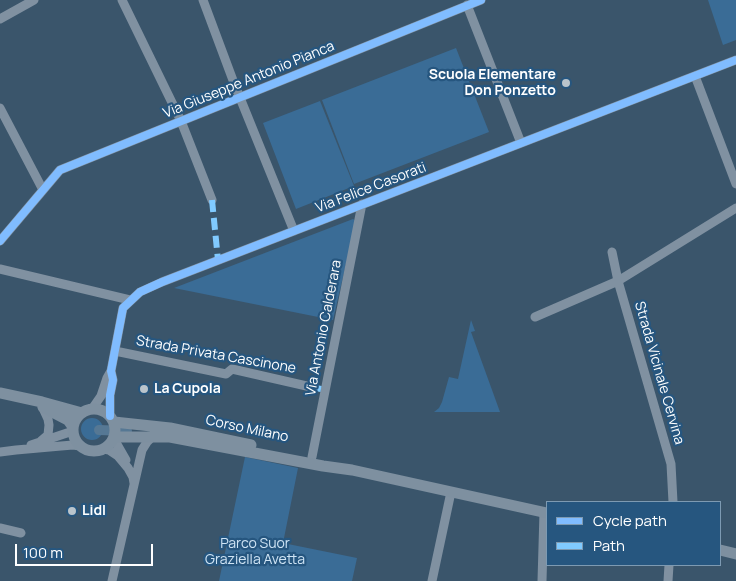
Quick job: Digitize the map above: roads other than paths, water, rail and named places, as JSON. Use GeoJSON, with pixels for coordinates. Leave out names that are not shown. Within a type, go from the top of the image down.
{"type":"FeatureCollection","features":[{"type":"Feature","properties":{"kind":"main road"},"geometry":{"type":"LineString","coordinates":[[0,394],[23,398],[64,407],[87,411],[103,411],[112,419],[116,430],[114,438],[104,450],[92,452],[86,450],[74,438],[73,429],[68,420],[23,398]]}},
{"type":"Feature","properties":{"kind":"main road"},"geometry":{"type":"LineString","coordinates":[[73,429],[76,419],[87,411]]}},
{"type":"Feature","properties":{"kind":"main road","name":"Corso Milano"},"geometry":{"type":"LineString","coordinates":[[112,419],[134,424],[170,428],[312,457],[352,470]]}},
{"type":"Feature","properties":{"kind":"main road"},"geometry":{"type":"LineString","coordinates":[[170,437],[175,435],[310,460],[312,457]]}},
{"type":"Feature","properties":{"kind":"main road","name":"Corso Milano"},"geometry":{"type":"LineString","coordinates":[[114,438],[170,437],[352,470],[546,512]]}},
{"type":"Feature","properties":{"kind":"main road"},"geometry":{"type":"LineString","coordinates":[[721,550],[736,554]]}},
{"type":"Feature","properties":{"kind":"street"},"geometry":{"type":"LineString","coordinates":[[0,18],[34,0]]}},
{"type":"Feature","properties":{"kind":"street"},"geometry":{"type":"LineString","coordinates":[[122,0],[180,121],[212,200]]}},
{"type":"Feature","properties":{"kind":"street"},"geometry":{"type":"LineString","coordinates":[[203,0],[294,231]]}},
{"type":"Feature","properties":{"kind":"street"},"geometry":{"type":"LineString","coordinates":[[473,2],[521,143]]}},
{"type":"Feature","properties":{"kind":"street","name":"Via Giuseppe Antonio Pianca"},"geometry":{"type":"LineString","coordinates":[[0,240],[60,170],[473,2]]}},
{"type":"Feature","properties":{"kind":"street","name":"Via Felice Casorati"},"geometry":{"type":"LineString","coordinates":[[130,300],[140,292],[162,282],[736,60]]}},
{"type":"Feature","properties":{"kind":"street"},"geometry":{"type":"LineString","coordinates":[[695,76],[736,184]]}},
{"type":"Feature","properties":{"kind":"street"},"geometry":{"type":"LineString","coordinates":[[0,108],[43,190]]}},
{"type":"Feature","properties":{"kind":"street","name":"Via Antonio Calderara"},"geometry":{"type":"LineString","coordinates":[[312,457],[362,204]]}},
{"type":"Feature","properties":{"kind":"street"},"geometry":{"type":"LineString","coordinates":[[535,317],[618,282],[736,208]]}},
{"type":"Feature","properties":{"kind":"street","name":"Strada Vicinale Cervina"},"geometry":{"type":"LineString","coordinates":[[612,252],[618,282],[671,464],[673,501]]}},
{"type":"Feature","properties":{"kind":"street"},"geometry":{"type":"LineString","coordinates":[[0,269],[130,300],[123,308],[111,372],[101,396],[87,411]]}},
{"type":"Feature","properties":{"kind":"street","name":"Strada Privata Cascinone"},"geometry":{"type":"LineString","coordinates":[[115,351],[226,374],[232,369],[311,387]]}},
{"type":"Feature","properties":{"kind":"street"},"geometry":{"type":"LineString","coordinates":[[111,372],[113,380],[110,395],[112,419]]}},
{"type":"Feature","properties":{"kind":"street"},"geometry":{"type":"LineString","coordinates":[[40,442],[48,435],[49,425],[42,406]]}},
{"type":"Feature","properties":{"kind":"street"},"geometry":{"type":"LineString","coordinates":[[16,450],[59,436],[73,429]]}},
{"type":"Feature","properties":{"kind":"street"},"geometry":{"type":"LineString","coordinates":[[112,581],[142,450],[152,437]]}},
{"type":"Feature","properties":{"kind":"street"},"geometry":{"type":"LineString","coordinates":[[114,438],[120,455],[135,483]]}},
{"type":"Feature","properties":{"kind":"street"},"geometry":{"type":"LineString","coordinates":[[0,452],[80,446]]}},
{"type":"Feature","properties":{"kind":"street"},"geometry":{"type":"LineString","coordinates":[[104,450],[120,455]]}},
{"type":"Feature","properties":{"kind":"street"},"geometry":{"type":"LineString","coordinates":[[432,581],[451,492]]}},
{"type":"Feature","properties":{"kind":"street"},"geometry":{"type":"LineString","coordinates":[[542,581],[546,512]]}},
{"type":"Feature","properties":{"kind":"street"},"geometry":{"type":"LineString","coordinates":[[0,528],[21,533]]}},
{"type":"Feature","properties":{"kind":"street"},"geometry":{"type":"LineString","coordinates":[[668,581],[670,566]]}},
{"type":"Feature","properties":{"kind":"waterway"},"geometry":{"type":"LineString","coordinates":[[99,430],[127,431]]}},
{"type":"Feature","properties":{"kind":"place","name":"Scuola Elementare Don Ponzetto"},"geometry":{"type":"Point","coordinates":[566,83]}},
{"type":"Feature","properties":{"kind":"place","name":"La Cupola"},"geometry":{"type":"Point","coordinates":[144,389]}},
{"type":"Feature","properties":{"kind":"place","name":"Lidl"},"geometry":{"type":"Point","coordinates":[72,511]}},
{"type":"Feature","properties":{"kind":"park label","name":"Parco Suor Graziella Avetta"},"geometry":{"type":"Point","coordinates":[255,552]}}]}
